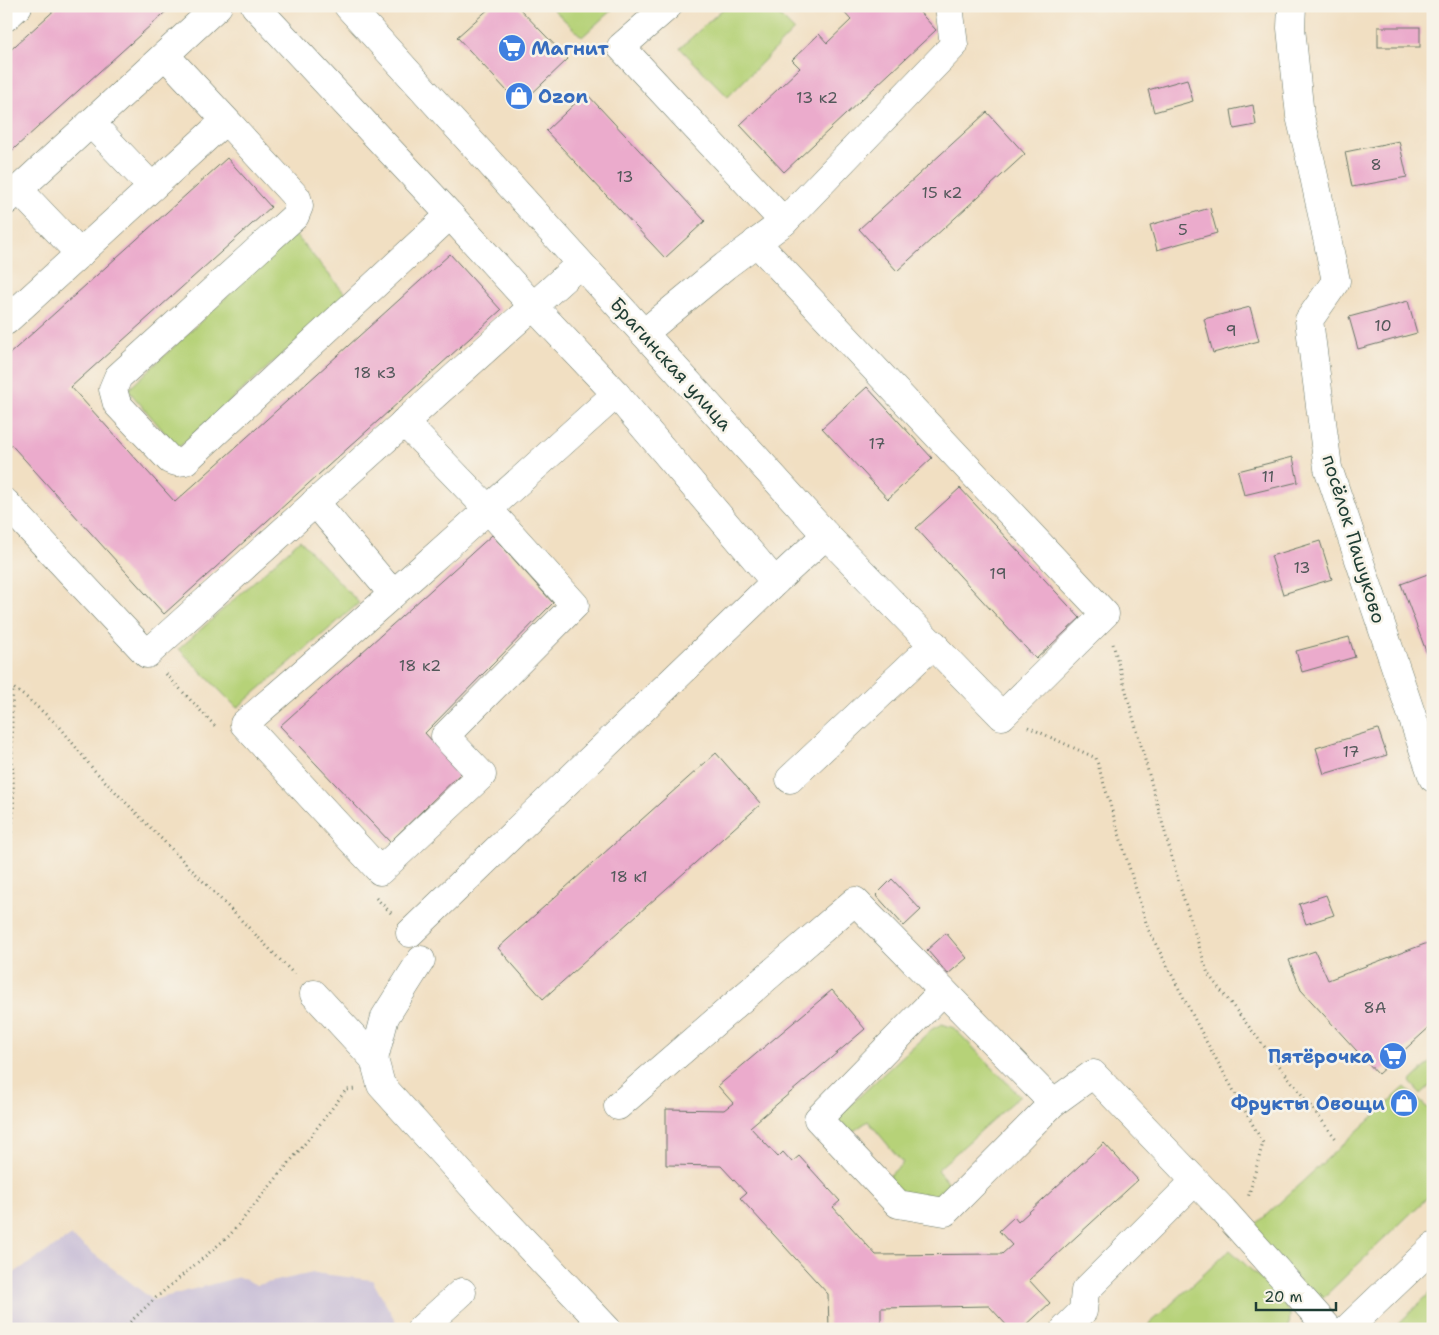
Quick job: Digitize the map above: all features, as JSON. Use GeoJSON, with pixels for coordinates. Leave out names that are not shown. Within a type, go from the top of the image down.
{"type":"FeatureCollection","features":[{"type":"Feature","properties":{"kind":"street"},"geometry":{"type":"LineString","coordinates":[[6,18],[18,6]]}},
{"type":"Feature","properties":{"kind":"street"},"geometry":{"type":"LineString","coordinates":[[80,254],[12,195],[218,6]]}},
{"type":"Feature","properties":{"kind":"street"},"geometry":{"type":"LineString","coordinates":[[255,6],[616,394],[775,582]]}},
{"type":"Feature","properties":{"kind":"street","name":"Брагинская улица"},"geometry":{"type":"LineString","coordinates":[[348,6],[826,536],[934,644],[1002,716]]}},
{"type":"Feature","properties":{"kind":"street"},"geometry":{"type":"LineString","coordinates":[[668,6],[621,47],[784,222]]}},
{"type":"Feature","properties":{"kind":"street"},"geometry":{"type":"LineString","coordinates":[[644,333],[725,266],[784,222],[954,45],[949,6]]}},
{"type":"Feature","properties":{"kind":"street","name":"посёлок Пашуково"},"geometry":{"type":"LineString","coordinates":[[1292,6],[1291,28],[1300,116],[1336,281],[1309,320],[1328,468],[1433,778]]}},
{"type":"Feature","properties":{"kind":"street"},"geometry":{"type":"LineString","coordinates":[[164,55],[297,198],[299,206],[295,216],[118,377],[113,389],[117,404],[170,460],[177,462],[185,460],[450,215]]}},
{"type":"Feature","properties":{"kind":"street"},"geometry":{"type":"LineString","coordinates":[[91,123],[152,188]]}},
{"type":"Feature","properties":{"kind":"street"},"geometry":{"type":"LineString","coordinates":[[6,320],[218,127],[233,128]]}},
{"type":"Feature","properties":{"kind":"street"},"geometry":{"type":"LineString","coordinates":[[756,242],[1105,614],[1002,716]]}},
{"type":"Feature","properties":{"kind":"street"},"geometry":{"type":"LineString","coordinates":[[6,504],[147,654],[580,264]]}},
{"type":"Feature","properties":{"kind":"street"},"geometry":{"type":"LineString","coordinates":[[404,422],[488,509],[575,605],[445,736],[482,775],[380,871],[244,724],[393,594],[488,509],[616,394]]}},
{"type":"Feature","properties":{"kind":"street"},"geometry":{"type":"LineString","coordinates":[[314,502],[393,594]]}},
{"type":"Feature","properties":{"kind":"street"},"geometry":{"type":"LineString","coordinates":[[410,934],[775,582],[826,536]]}},
{"type":"Feature","properties":{"kind":"street"},"geometry":{"type":"LineString","coordinates":[[790,779],[934,644]]}},
{"type":"Feature","properties":{"kind":"street"},"geometry":{"type":"LineString","coordinates":[[618,1106],[855,901],[1053,1103]]}},
{"type":"Feature","properties":{"kind":"street"},"geometry":{"type":"LineString","coordinates":[[378,1072],[385,1017],[421,960]]}},
{"type":"Feature","properties":{"kind":"street"},"geometry":{"type":"LineString","coordinates":[[943,992],[818,1119],[898,1204],[945,1212],[1053,1103],[1093,1074],[1223,1210],[1329,1329]]}},
{"type":"Feature","properties":{"kind":"street"},"geometry":{"type":"LineString","coordinates":[[314,994],[486,1201],[607,1329]]}},
{"type":"Feature","properties":{"kind":"street"},"geometry":{"type":"LineString","coordinates":[[1065,1329],[1083,1311],[1086,1291],[1195,1181]]}},
{"type":"Feature","properties":{"kind":"street"},"geometry":{"type":"LineString","coordinates":[[1347,1329],[1433,1246]]}},
{"type":"Feature","properties":{"kind":"street"},"geometry":{"type":"LineString","coordinates":[[420,1329],[462,1292]]}},
{"type":"Feature","properties":{"kind":"path"},"geometry":{"type":"LineString","coordinates":[[1105,614],[1180,887],[1208,974],[1337,1140]]}},
{"type":"Feature","properties":{"kind":"path"},"geometry":{"type":"LineString","coordinates":[[6,683],[27,698],[60,727],[93,769],[314,994]]}},
{"type":"Feature","properties":{"kind":"path"},"geometry":{"type":"LineString","coordinates":[[6,857],[10,844],[14,802],[13,688]]}},
{"type":"Feature","properties":{"kind":"path"},"geometry":{"type":"LineString","coordinates":[[1002,716],[1096,758],[1148,928],[1206,1041],[1263,1143],[1240,1230]]}},
{"type":"Feature","properties":{"kind":"path"},"geometry":{"type":"LineString","coordinates":[[123,1329],[153,1300],[229,1236],[346,1090],[378,1072]]}},
{"type":"Feature","properties":{"kind":"shaded area"},"geometry":{"type":"Polygon","coordinates":[[[71,1236],[153,1300],[239,1277],[257,1285],[313,1273],[372,1280],[396,1322],[389,1329],[6,1329],[6,1278],[71,1236]]]}},
{"type":"Feature","properties":{"kind":"green space"},"geometry":{"type":"Polygon","coordinates":[[[550,6],[616,6],[582,37],[550,6]]]}},
{"type":"Feature","properties":{"kind":"green space"},"geometry":{"type":"Polygon","coordinates":[[[726,6],[770,6],[794,30],[728,97],[680,48],[726,6]]]}},
{"type":"Feature","properties":{"kind":"green space"},"geometry":{"type":"Polygon","coordinates":[[[294,233],[347,296],[178,448],[128,390],[294,233]]]}},
{"type":"Feature","properties":{"kind":"green space"},"geometry":{"type":"Polygon","coordinates":[[[300,540],[359,603],[237,708],[179,649],[300,540]]]}},
{"type":"Feature","properties":{"kind":"green space"},"geometry":{"type":"Polygon","coordinates":[[[942,1024],[954,1028],[1020,1096],[937,1170],[955,1190],[944,1201],[892,1196],[889,1176],[903,1163],[868,1121],[848,1135],[836,1118],[932,1029],[942,1024]]]}},
{"type":"Feature","properties":{"kind":"green space"},"geometry":{"type":"Polygon","coordinates":[[[1433,1060],[1433,1083],[1421,1094],[1410,1082],[1433,1060]]]}},
{"type":"Feature","properties":{"kind":"green space"},"geometry":{"type":"Polygon","coordinates":[[[1405,1087],[1433,1113],[1433,1192],[1327,1294],[1321,1298],[1313,1295],[1251,1229],[1405,1087]]]}},
{"type":"Feature","properties":{"kind":"green space"},"geometry":{"type":"Polygon","coordinates":[[[1230,1250],[1280,1297],[1290,1313],[1289,1329],[1144,1329],[1230,1250]]]}},
{"type":"Feature","properties":{"kind":"green space"},"geometry":{"type":"Polygon","coordinates":[[[1433,1290],[1433,1329],[1393,1329],[1433,1290]]]}},
{"type":"Feature","properties":{"kind":"building"},"geometry":{"type":"Polygon","coordinates":[[[59,6],[172,6],[6,156],[6,54],[59,6]]]}},
{"type":"Feature","properties":{"kind":"building","name":"Магнит"},"geometry":{"type":"Polygon","coordinates":[[[492,6],[517,6],[568,59],[520,105],[457,37],[492,6]]]}},
{"type":"Feature","properties":{"kind":"building"},"geometry":{"type":"Polygon","coordinates":[[[844,6],[914,6],[936,30],[784,172],[740,125],[800,68],[792,60],[819,34],[827,43],[851,20],[841,9],[844,6]]]}},
{"type":"Feature","properties":{"kind":"building"},"geometry":{"type":"Polygon","coordinates":[[[1378,27],[1420,27],[1420,47],[1378,47],[1378,27]]]}},
{"type":"Feature","properties":{"kind":"building"},"geometry":{"type":"Polygon","coordinates":[[[1187,79],[1193,101],[1154,112],[1148,90],[1187,79]]]}},
{"type":"Feature","properties":{"kind":"building"},"geometry":{"type":"Polygon","coordinates":[[[586,93],[705,221],[665,258],[546,131],[586,93]]]}},
{"type":"Feature","properties":{"kind":"building"},"geometry":{"type":"Polygon","coordinates":[[[1253,105],[1256,125],[1234,129],[1231,110],[1253,105]]]}},
{"type":"Feature","properties":{"kind":"building"},"geometry":{"type":"Polygon","coordinates":[[[987,112],[1025,154],[897,271],[859,229],[987,112]]]}},
{"type":"Feature","properties":{"kind":"building"},"geometry":{"type":"Polygon","coordinates":[[[1399,141],[1407,177],[1352,187],[1345,152],[1399,141]]]}},
{"type":"Feature","properties":{"kind":"building"},"geometry":{"type":"Polygon","coordinates":[[[227,158],[271,207],[71,387],[175,502],[450,254],[501,310],[164,614],[6,439],[6,357],[227,158]]]}},
{"type":"Feature","properties":{"kind":"building"},"geometry":{"type":"Polygon","coordinates":[[[1210,208],[1217,233],[1157,250],[1150,225],[1210,208]]]}},
{"type":"Feature","properties":{"kind":"building"},"geometry":{"type":"Polygon","coordinates":[[[1408,301],[1417,333],[1358,349],[1349,317],[1408,301]]]}},
{"type":"Feature","properties":{"kind":"building"},"geometry":{"type":"Polygon","coordinates":[[[1250,307],[1259,341],[1213,353],[1204,319],[1250,307]]]}},
{"type":"Feature","properties":{"kind":"building"},"geometry":{"type":"Polygon","coordinates":[[[867,387],[932,458],[888,499],[822,428],[867,387]]]}},
{"type":"Feature","properties":{"kind":"building"},"geometry":{"type":"Polygon","coordinates":[[[1293,457],[1298,482],[1244,495],[1238,471],[1293,457]]]}},
{"type":"Feature","properties":{"kind":"building"},"geometry":{"type":"Polygon","coordinates":[[[960,488],[1080,618],[1036,659],[916,528],[960,488]]]}},
{"type":"Feature","properties":{"kind":"building"},"geometry":{"type":"Polygon","coordinates":[[[492,535],[553,603],[425,733],[461,773],[390,842],[280,726],[492,535]]]}},
{"type":"Feature","properties":{"kind":"building"},"geometry":{"type":"Polygon","coordinates":[[[1320,541],[1332,579],[1283,594],[1271,556],[1320,541]]]}},
{"type":"Feature","properties":{"kind":"building"},"geometry":{"type":"Polygon","coordinates":[[[1433,572],[1433,670],[1401,584],[1433,572]]]}},
{"type":"Feature","properties":{"kind":"building"},"geometry":{"type":"Polygon","coordinates":[[[1349,637],[1355,657],[1302,672],[1296,651],[1349,637]]]}},
{"type":"Feature","properties":{"kind":"building"},"geometry":{"type":"Polygon","coordinates":[[[1378,729],[1387,755],[1324,774],[1316,748],[1378,729]]]}},
{"type":"Feature","properties":{"kind":"building"},"geometry":{"type":"Polygon","coordinates":[[[716,753],[761,804],[543,999],[498,948],[716,753]]]}},
{"type":"Feature","properties":{"kind":"building"},"geometry":{"type":"Polygon","coordinates":[[[892,879],[921,910],[904,926],[876,895],[892,879]]]}},
{"type":"Feature","properties":{"kind":"building"},"geometry":{"type":"Polygon","coordinates":[[[1326,895],[1334,915],[1306,924],[1299,904],[1326,895]]]}},
{"type":"Feature","properties":{"kind":"building"},"geometry":{"type":"Polygon","coordinates":[[[946,933],[967,958],[948,974],[927,950],[946,933]]]}},
{"type":"Feature","properties":{"kind":"building"},"geometry":{"type":"Polygon","coordinates":[[[1433,941],[1433,1024],[1378,1074],[1301,990],[1289,960],[1315,951],[1328,980],[1433,941]]]}},
{"type":"Feature","properties":{"kind":"building"},"geometry":{"type":"Polygon","coordinates":[[[832,990],[865,1029],[750,1127],[778,1157],[783,1152],[792,1162],[799,1156],[840,1201],[833,1207],[876,1255],[1002,1254],[1012,1245],[999,1231],[1014,1217],[1018,1222],[1104,1143],[1138,1180],[1029,1280],[1050,1303],[1022,1329],[1010,1329],[989,1306],[881,1308],[881,1329],[829,1329],[828,1294],[740,1198],[746,1193],[721,1166],[666,1165],[666,1109],[724,1110],[733,1103],[718,1086],[832,990]]]}},
{"type":"Feature","properties":{"kind":"place","name":"Магнит"},"geometry":{"type":"Point","coordinates":[512,48]}},
{"type":"Feature","properties":{"kind":"place","name":"Ozon"},"geometry":{"type":"Point","coordinates":[519,96]}},
{"type":"Feature","properties":{"kind":"place","name":"Пятёрочка"},"geometry":{"type":"Point","coordinates":[1393,1056]}},
{"type":"Feature","properties":{"kind":"place","name":"Фрукты Овощи"},"geometry":{"type":"Point","coordinates":[1404,1103]}}]}
